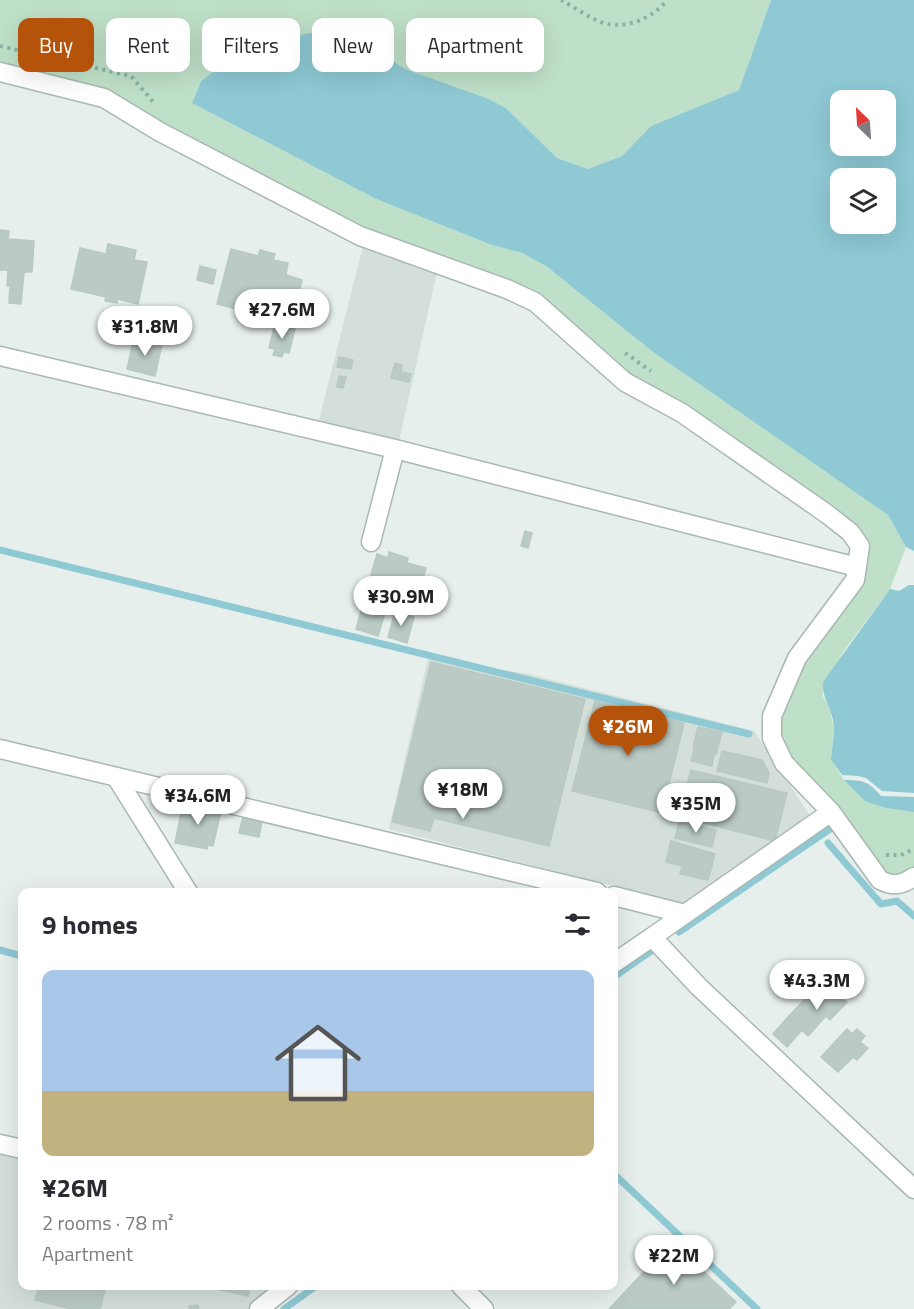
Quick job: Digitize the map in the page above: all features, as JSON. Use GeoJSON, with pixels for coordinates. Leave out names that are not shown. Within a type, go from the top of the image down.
{"type":"FeatureCollection","features":[{"type":"Feature","properties":{"kind":"street"},"geometry":{"type":"LineString","coordinates":[[0,72],[104,98],[160,132],[360,236],[507,289],[535,302],[625,382],[682,413],[850,532],[860,546],[855,580],[797,658],[772,716],[772,738],[784,762],[831,812],[879,880],[891,886],[902,884],[914,877]]}},
{"type":"Feature","properties":{"kind":"street"},"geometry":{"type":"LineString","coordinates":[[0,356],[395,449],[857,567]]}},
{"type":"Feature","properties":{"kind":"street"},"geometry":{"type":"LineString","coordinates":[[371,542],[395,449]]}},
{"type":"Feature","properties":{"kind":"street"},"geometry":{"type":"LineString","coordinates":[[0,749],[580,888]]}},
{"type":"Feature","properties":{"kind":"street"},"geometry":{"type":"LineString","coordinates":[[116,777],[185,888]]}},
{"type":"Feature","properties":{"kind":"street"},"geometry":{"type":"LineString","coordinates":[[618,960],[831,812]]}},
{"type":"Feature","properties":{"kind":"street"},"geometry":{"type":"LineString","coordinates":[[618,897],[685,914]]}},
{"type":"Feature","properties":{"kind":"street"},"geometry":{"type":"LineString","coordinates":[[652,937],[699,987],[914,1189]]}},
{"type":"Feature","properties":{"kind":"street"},"geometry":{"type":"LineString","coordinates":[[0,1144],[18,1148]]}},
{"type":"Feature","properties":{"kind":"street"},"geometry":{"type":"LineString","coordinates":[[259,1309],[283,1290]]}},
{"type":"Feature","properties":{"kind":"street"},"geometry":{"type":"LineString","coordinates":[[465,1290],[484,1309]]}},
{"type":"Feature","properties":{"kind":"path"},"geometry":{"type":"LineString","coordinates":[[561,0],[606,24],[617,25],[627,25],[647,17],[661,8],[667,0]]}},
{"type":"Feature","properties":{"kind":"path"},"geometry":{"type":"LineString","coordinates":[[0,46],[131,76],[158,106]]}},
{"type":"Feature","properties":{"kind":"path"},"geometry":{"type":"LineString","coordinates":[[624,351],[659,376]]}},
{"type":"Feature","properties":{"kind":"path"},"geometry":{"type":"LineString","coordinates":[[879,852],[902,855],[914,849]]}},
{"type":"Feature","properties":{"kind":"shaded area"},"geometry":{"type":"Polygon","coordinates":[[[364,242],[437,272],[399,441],[318,424],[364,242]]]}},
{"type":"Feature","properties":{"kind":"shaded area"},"geometry":{"type":"Polygon","coordinates":[[[428,658],[529,674],[754,731],[813,820],[685,904],[389,829],[428,658]]]}},
{"type":"Feature","properties":{"kind":"shaded area"},"geometry":{"type":"Polygon","coordinates":[[[0,1152],[18,1156],[18,1290],[273,1290],[248,1309],[0,1309],[0,1152]]]}},
{"type":"Feature","properties":{"kind":"green space"},"geometry":{"type":"Polygon","coordinates":[[[0,0],[771,0],[739,90],[651,126],[622,156],[588,169],[557,158],[506,108],[489,99],[413,72],[544,72],[544,18],[406,18],[406,69],[394,62],[394,18],[312,18],[312,35],[300,36],[300,18],[202,18],[202,72],[213,72],[201,81],[192,103],[376,199],[492,245],[522,253],[546,266],[653,352],[888,515],[906,547],[890,589],[843,652],[822,695],[832,719],[831,760],[844,780],[886,808],[914,812],[914,871],[891,884],[793,762],[784,743],[781,726],[783,710],[801,672],[864,573],[866,550],[629,374],[539,300],[362,230],[164,127],[21,72],[94,72],[94,18],[18,18],[18,71],[0,64],[0,0]]]}},
{"type":"Feature","properties":{"kind":"water"},"geometry":{"type":"Polygon","coordinates":[[[771,0],[914,0],[914,551],[906,547],[888,515],[653,352],[546,266],[522,253],[492,245],[376,199],[192,103],[201,81],[213,72],[300,72],[300,35],[312,33],[312,72],[394,72],[394,62],[406,69],[406,72],[413,72],[489,99],[506,108],[557,158],[588,169],[622,156],[651,126],[739,90],[771,0]]]}},
{"type":"Feature","properties":{"kind":"water"},"geometry":{"type":"Polygon","coordinates":[[[909,585],[914,585],[914,793],[882,791],[866,778],[842,775],[831,760],[833,720],[823,687],[823,682],[890,589],[899,591],[909,585]]]}},
{"type":"Feature","properties":{"kind":"water"},"geometry":{"type":"Polygon","coordinates":[[[844,780],[865,782],[881,796],[914,797],[914,812],[886,808],[865,801],[844,780]]]}},
{"type":"Feature","properties":{"kind":"building"},"geometry":{"type":"Polygon","coordinates":[[[0,230],[9,231],[8,239],[34,241],[32,272],[24,272],[21,304],[9,303],[8,270],[0,270],[0,230]]]}},
{"type":"Feature","properties":{"kind":"building"},"geometry":{"type":"Polygon","coordinates":[[[108,244],[136,250],[134,260],[147,262],[138,304],[118,299],[117,303],[105,301],[106,297],[71,289],[80,248],[106,254],[108,244]]]}},
{"type":"Feature","properties":{"kind":"building"},"geometry":{"type":"Polygon","coordinates":[[[231,249],[258,256],[260,250],[275,254],[273,260],[288,263],[286,275],[302,280],[291,323],[217,304],[231,249]]]}},
{"type":"Feature","properties":{"kind":"building"},"geometry":{"type":"Polygon","coordinates":[[[200,266],[216,270],[213,284],[197,280],[200,266]]]}},
{"type":"Feature","properties":{"kind":"building"},"geometry":{"type":"Polygon","coordinates":[[[148,310],[173,315],[167,344],[142,339],[148,310]]]}},
{"type":"Feature","properties":{"kind":"building"},"geometry":{"type":"Polygon","coordinates":[[[275,324],[295,329],[289,353],[284,352],[282,357],[273,355],[275,349],[269,348],[275,324]]]}},
{"type":"Feature","properties":{"kind":"building"},"geometry":{"type":"Polygon","coordinates":[[[134,338],[162,344],[155,376],[127,369],[134,338]]]}},
{"type":"Feature","properties":{"kind":"building"},"geometry":{"type":"Polygon","coordinates":[[[339,357],[353,360],[351,369],[337,367],[339,357]]]}},
{"type":"Feature","properties":{"kind":"building"},"geometry":{"type":"Polygon","coordinates":[[[395,363],[402,365],[401,372],[411,374],[409,382],[391,378],[395,363]]]}},
{"type":"Feature","properties":{"kind":"building"},"geometry":{"type":"Polygon","coordinates":[[[339,376],[346,377],[343,388],[337,387],[339,376]]]}},
{"type":"Feature","properties":{"kind":"building"},"geometry":{"type":"Polygon","coordinates":[[[525,531],[532,533],[528,548],[521,546],[525,531]]]}},
{"type":"Feature","properties":{"kind":"building"},"geometry":{"type":"Polygon","coordinates":[[[389,552],[408,558],[407,563],[426,568],[417,599],[368,585],[377,554],[388,558],[389,552]]]}},
{"type":"Feature","properties":{"kind":"building"},"geometry":{"type":"Polygon","coordinates":[[[362,607],[385,613],[378,636],[356,629],[362,607]]]}},
{"type":"Feature","properties":{"kind":"building"},"geometry":{"type":"Polygon","coordinates":[[[395,612],[414,617],[407,643],[388,637],[395,612]]]}},
{"type":"Feature","properties":{"kind":"building"},"geometry":{"type":"Polygon","coordinates":[[[431,662],[585,699],[553,830],[399,793],[431,662]]]}},
{"type":"Feature","properties":{"kind":"building"},"geometry":{"type":"Polygon","coordinates":[[[595,701],[684,723],[662,813],[572,791],[595,701]]]}},
{"type":"Feature","properties":{"kind":"building"},"geometry":{"type":"Polygon","coordinates":[[[698,727],[722,732],[716,754],[693,748],[698,727]]]}},
{"type":"Feature","properties":{"kind":"building"},"geometry":{"type":"Polygon","coordinates":[[[694,750],[714,755],[712,766],[691,761],[694,750]]]}},
{"type":"Feature","properties":{"kind":"building"},"geometry":{"type":"Polygon","coordinates":[[[722,751],[762,760],[769,773],[767,783],[717,771],[722,751]]]}},
{"type":"Feature","properties":{"kind":"building"},"geometry":{"type":"Polygon","coordinates":[[[691,770],[787,793],[775,841],[679,817],[691,770]]]}},
{"type":"Feature","properties":{"kind":"building"},"geometry":{"type":"Polygon","coordinates":[[[399,794],[553,831],[549,846],[434,818],[430,831],[392,822],[399,794]]]}},
{"type":"Feature","properties":{"kind":"building"},"geometry":{"type":"Polygon","coordinates":[[[183,803],[221,811],[213,846],[208,845],[207,849],[175,843],[183,803]]]}},
{"type":"Feature","properties":{"kind":"building"},"geometry":{"type":"Polygon","coordinates":[[[243,817],[262,821],[259,837],[239,833],[243,817]]]}},
{"type":"Feature","properties":{"kind":"building"},"geometry":{"type":"Polygon","coordinates":[[[679,822],[716,830],[712,847],[675,838],[679,822]]]}},
{"type":"Feature","properties":{"kind":"building"},"geometry":{"type":"Polygon","coordinates":[[[671,841],[715,854],[708,880],[680,874],[682,866],[666,862],[671,841]]]}},
{"type":"Feature","properties":{"kind":"building"},"geometry":{"type":"Polygon","coordinates":[[[830,987],[847,1002],[830,1020],[826,1016],[808,1036],[788,1017],[810,994],[817,1001],[830,987]]]}},
{"type":"Feature","properties":{"kind":"building"},"geometry":{"type":"Polygon","coordinates":[[[787,1018],[801,1031],[787,1047],[773,1034],[787,1018]]]}},
{"type":"Feature","properties":{"kind":"building"},"geometry":{"type":"Polygon","coordinates":[[[847,1029],[852,1034],[857,1029],[865,1036],[860,1042],[868,1048],[857,1060],[853,1057],[838,1072],[821,1057],[847,1029]]]}},
{"type":"Feature","properties":{"kind":"building"},"geometry":{"type":"Polygon","coordinates":[[[672,1242],[736,1302],[729,1309],[609,1309],[672,1242]]]}},
{"type":"Feature","properties":{"kind":"building"},"geometry":{"type":"Polygon","coordinates":[[[38,1290],[105,1290],[100,1309],[71,1309],[35,1300],[38,1290]]]}},
{"type":"Feature","properties":{"kind":"building"},"geometry":{"type":"Polygon","coordinates":[[[221,1290],[249,1290],[248,1296],[221,1290]]]}},
{"type":"Feature","properties":{"kind":"building"},"geometry":{"type":"Polygon","coordinates":[[[198,1305],[199,1309],[189,1309],[189,1306],[198,1305]]]}},
{"type":"Feature","properties":{"kind":"waterway"},"geometry":{"type":"LineString","coordinates":[[0,550],[749,734]]}},
{"type":"Feature","properties":{"kind":"waterway"},"geometry":{"type":"LineString","coordinates":[[679,932],[830,829]]}},
{"type":"Feature","properties":{"kind":"waterway"},"geometry":{"type":"LineString","coordinates":[[828,843],[881,904],[897,901],[914,916]]}},
{"type":"Feature","properties":{"kind":"waterway"},"geometry":{"type":"LineString","coordinates":[[0,950],[18,955]]}},
{"type":"Feature","properties":{"kind":"waterway"},"geometry":{"type":"LineString","coordinates":[[618,974],[650,952]]}},
{"type":"Feature","properties":{"kind":"waterway"},"geometry":{"type":"LineString","coordinates":[[618,1178],[757,1309]]}},
{"type":"Feature","properties":{"kind":"waterway"},"geometry":{"type":"LineString","coordinates":[[284,1309],[310,1290]]}}]}
